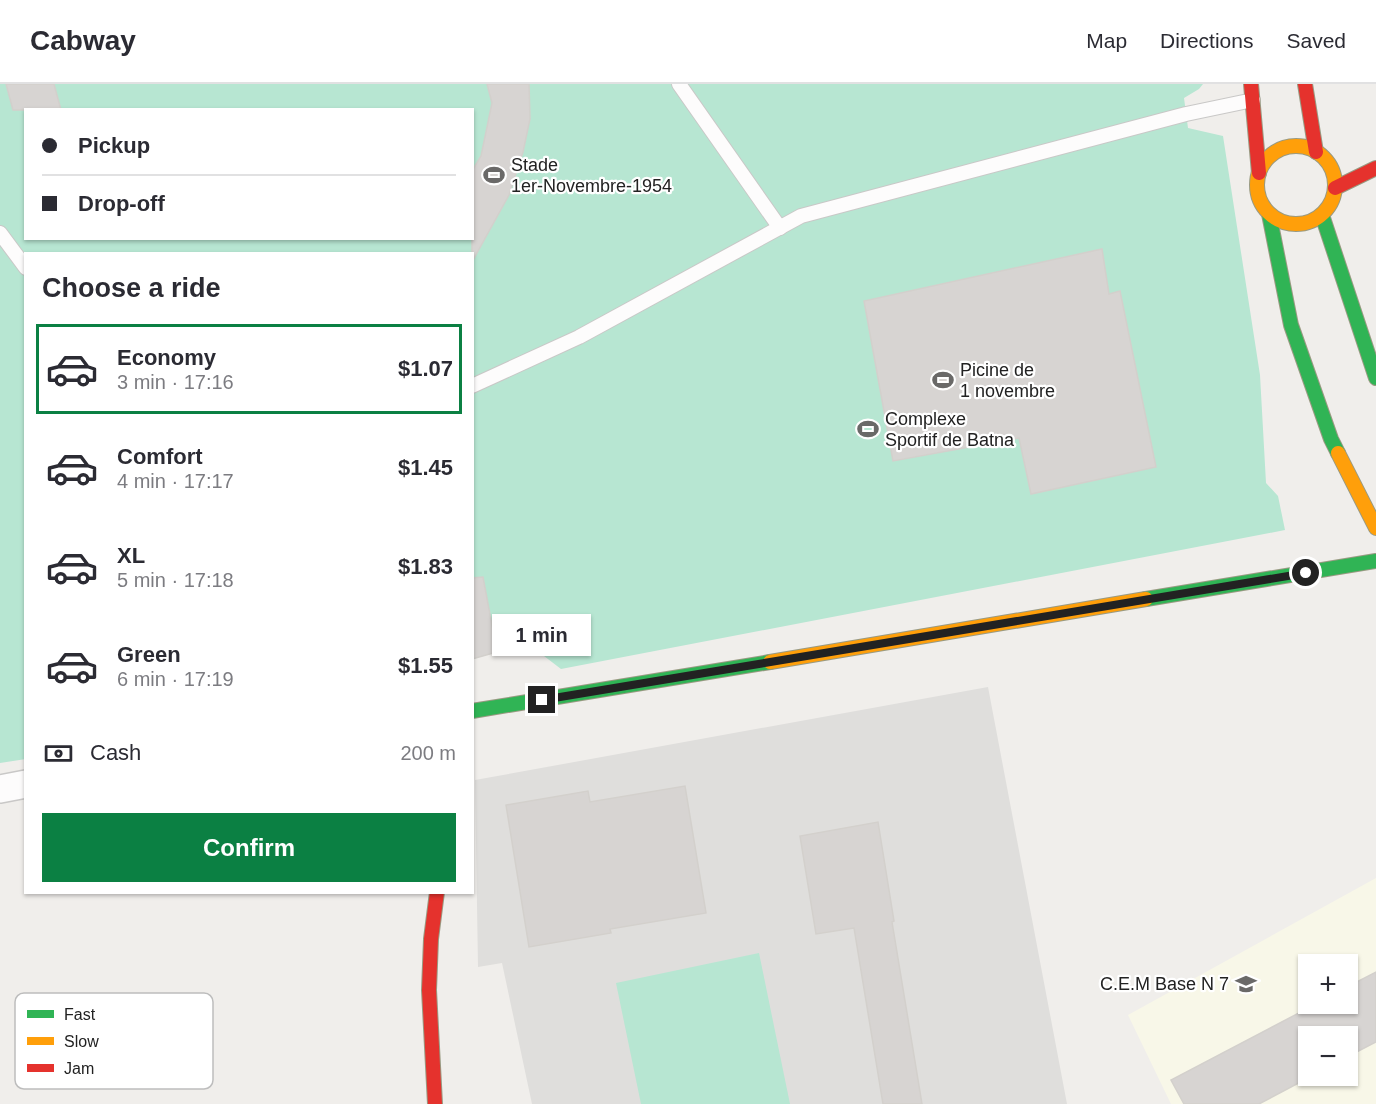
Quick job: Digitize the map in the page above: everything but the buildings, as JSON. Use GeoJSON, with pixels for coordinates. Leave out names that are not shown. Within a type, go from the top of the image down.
{"type":"FeatureCollection","features":[{"type":"Feature","properties":{"kind":"street"},"geometry":{"type":"LineString","coordinates":[[1251,84],[1260,173]]}},
{"type":"Feature","properties":{"kind":"street"},"geometry":{"type":"LineString","coordinates":[[1305,84],[1316,152]]}},
{"type":"Feature","properties":{"kind":"street"},"geometry":{"type":"LineString","coordinates":[[1294,146],[1316,152],[1326,160],[1334,174],[1335,188],[1332,201],[1322,215],[1306,223],[1292,224],[1280,221],[1269,213],[1260,200],[1257,186],[1260,173],[1268,159],[1279,150],[1294,146]]}},
{"type":"Feature","properties":{"kind":"street"},"geometry":{"type":"LineString","coordinates":[[1335,188],[1376,168]]}},
{"type":"Feature","properties":{"kind":"street"},"geometry":{"type":"LineString","coordinates":[[1269,213],[1291,325],[1331,439],[1376,528]]}},
{"type":"Feature","properties":{"kind":"street"},"geometry":{"type":"LineString","coordinates":[[1322,215],[1376,378]]}},
{"type":"Feature","properties":{"kind":"street"},"geometry":{"type":"LineString","coordinates":[[474,711],[1376,561]]}},
{"type":"Feature","properties":{"kind":"street"},"geometry":{"type":"LineString","coordinates":[[0,789],[24,784]]}},
{"type":"Feature","properties":{"kind":"street"},"geometry":{"type":"LineString","coordinates":[[435,1104],[429,990],[431,939],[437,894]]}},
{"type":"Feature","properties":{"kind":"lane"},"geometry":{"type":"LineString","coordinates":[[679,84],[780,228]]}},
{"type":"Feature","properties":{"kind":"lane"},"geometry":{"type":"LineString","coordinates":[[474,385],[579,338],[801,216],[1186,114],[1253,100]]}},
{"type":"Feature","properties":{"kind":"lane"},"geometry":{"type":"LineString","coordinates":[[0,233],[24,265]]}},
{"type":"Feature","properties":{"kind":"shaded area"},"geometry":{"type":"Polygon","coordinates":[[[988,687],[1067,1104],[532,1104],[502,963],[478,967],[475,780],[988,687]]]}},
{"type":"Feature","properties":{"kind":"shaded area","name":"C.E.M Base N 7"},"geometry":{"type":"Polygon","coordinates":[[[1376,878],[1376,1104],[1171,1104],[1128,1015],[1376,878]]]}},
{"type":"Feature","properties":{"kind":"green space","name":"Complexe Sportif de Batna"},"geometry":{"type":"Polygon","coordinates":[[[0,84],[1203,84],[1184,98],[1188,128],[1223,136],[1260,375],[1266,483],[1278,496],[1285,530],[561,669],[527,643],[474,659],[474,252],[24,252],[24,759],[0,763],[0,84]]]}},
{"type":"Feature","properties":{"kind":"green space"},"geometry":{"type":"Polygon","coordinates":[[[759,953],[790,1104],[641,1104],[616,983],[759,953]]]}},
{"type":"Feature","properties":{"kind":"traffic: fast"},"geometry":{"type":"LineString","coordinates":[[1269,214],[1291,325],[1338,453]]}},
{"type":"Feature","properties":{"kind":"traffic: fast"},"geometry":{"type":"LineString","coordinates":[[1322,215],[1376,378]]}},
{"type":"Feature","properties":{"kind":"traffic: fast"},"geometry":{"type":"LineString","coordinates":[[1146,599],[1376,561]]}},
{"type":"Feature","properties":{"kind":"traffic: fast"},"geometry":{"type":"LineString","coordinates":[[474,711],[770,662]]}},
{"type":"Feature","properties":{"kind":"traffic: slow"},"geometry":{"type":"LineString","coordinates":[[1296,146],[1311,149],[1328,163],[1335,185],[1332,200],[1318,217],[1296,224],[1281,221],[1264,207],[1257,185],[1260,170],[1274,153],[1296,146]]}},
{"type":"Feature","properties":{"kind":"traffic: slow"},"geometry":{"type":"LineString","coordinates":[[1338,453],[1376,528]]}},
{"type":"Feature","properties":{"kind":"traffic: slow"},"geometry":{"type":"LineString","coordinates":[[770,662],[1146,599]]}},
{"type":"Feature","properties":{"kind":"traffic: jam"},"geometry":{"type":"LineString","coordinates":[[1251,84],[1259,173]]}},
{"type":"Feature","properties":{"kind":"traffic: jam"},"geometry":{"type":"LineString","coordinates":[[1305,84],[1316,152]]}},
{"type":"Feature","properties":{"kind":"traffic: jam"},"geometry":{"type":"LineString","coordinates":[[1335,188],[1376,168]]}},
{"type":"Feature","properties":{"kind":"traffic: jam"},"geometry":{"type":"LineString","coordinates":[[435,1104],[429,990],[431,939],[437,894]]}},
{"type":"Feature","properties":{"kind":"place","name":"Stade 1er-Novembre-1954"},"geometry":{"type":"Point","coordinates":[494,175]}},
{"type":"Feature","properties":{"kind":"place","name":"Picine de 1 novembre"},"geometry":{"type":"Point","coordinates":[943,380]}},
{"type":"Feature","properties":{"kind":"place","name":"Complexe Sportif de Batna"},"geometry":{"type":"Point","coordinates":[868,429]}},
{"type":"Feature","properties":{"kind":"place","name":"C.E.M Base N 7"},"geometry":{"type":"Point","coordinates":[1246,984]}},
{"type":"Feature","properties":{"kind":"route"},"geometry":{"type":"LineString","coordinates":[[542,700],[1306,573]]}}]}
